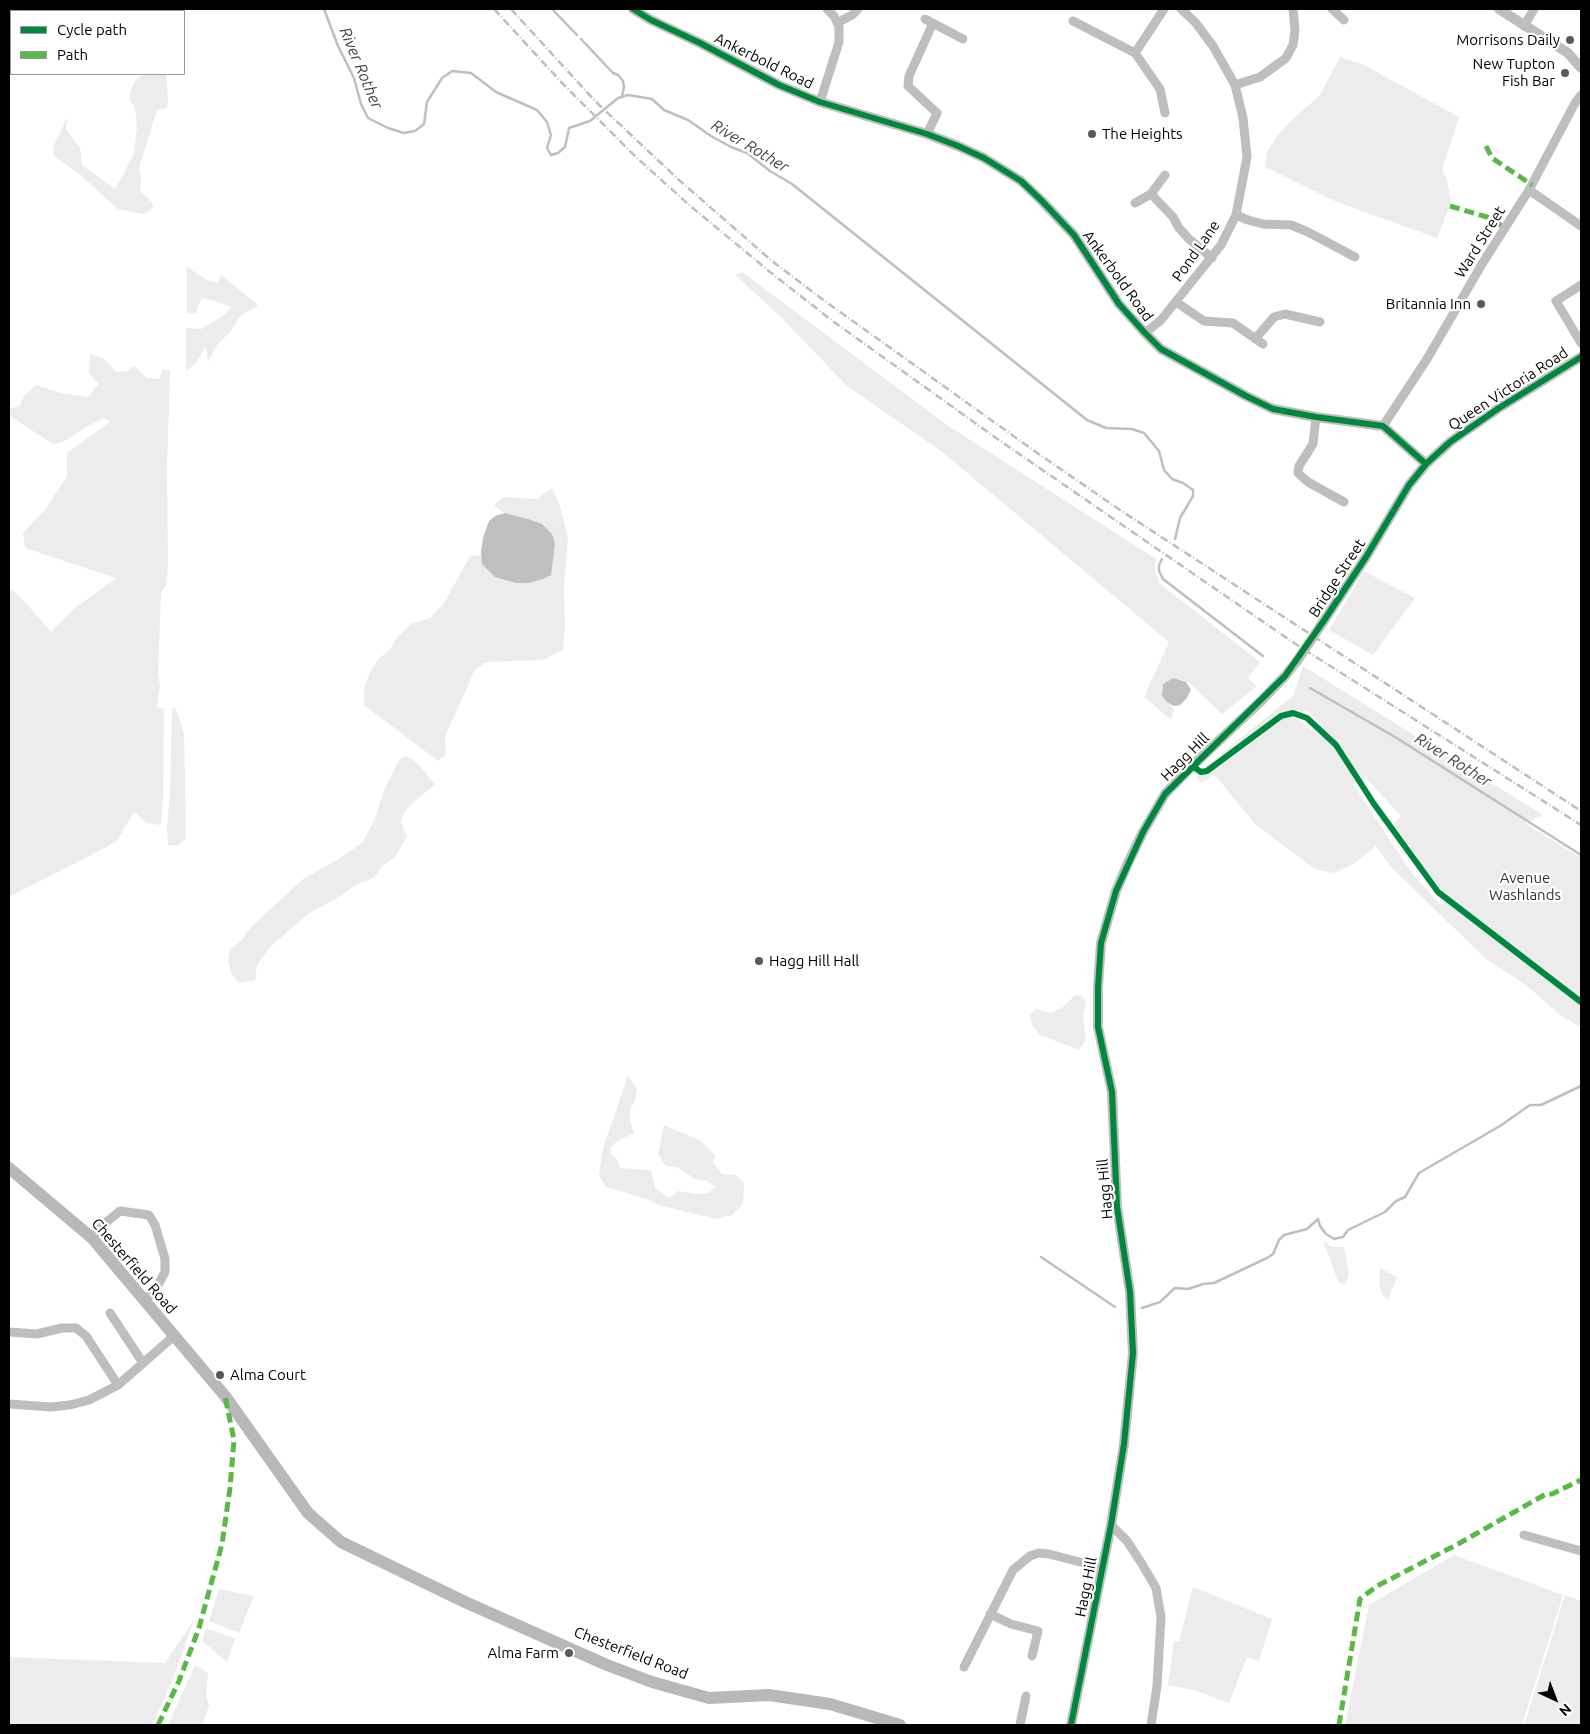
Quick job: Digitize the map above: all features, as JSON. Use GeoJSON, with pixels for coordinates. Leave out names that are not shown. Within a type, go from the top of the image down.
{"type":"FeatureCollection","features":[{"type":"Feature","properties":{"kind":"main road","name":"Chesterfield Road"},"geometry":{"type":"LineString","coordinates":[[9,1168],[92,1238],[224,1396],[308,1513],[341,1542],[465,1602],[652,1682],[708,1698],[769,1695],[830,1704],[900,1725]]}},
{"type":"Feature","properties":{"kind":"street","name":"Ankerbold Road"},"geometry":{"type":"LineString","coordinates":[[633,9],[779,85],[820,102],[927,134],[984,158],[1015,177],[1031,190],[1074,236],[1119,304],[1145,334],[1162,349],[1273,409],[1383,426]]}},
{"type":"Feature","properties":{"kind":"street"},"geometry":{"type":"LineString","coordinates":[[820,102],[838,42],[839,26],[827,9]]}},
{"type":"Feature","properties":{"kind":"street"},"geometry":{"type":"LineString","coordinates":[[837,23],[852,15],[858,9]]}},
{"type":"Feature","properties":{"kind":"street"},"geometry":{"type":"LineString","coordinates":[[1135,53],[1164,9]]}},
{"type":"Feature","properties":{"kind":"street","name":"Pond Lane"},"geometry":{"type":"LineString","coordinates":[[1145,334],[1161,320],[1221,245],[1236,216],[1247,157],[1243,118],[1234,85],[1213,46],[1195,22],[1181,9]]}},
{"type":"Feature","properties":{"kind":"street"},"geometry":{"type":"LineString","coordinates":[[1234,85],[1260,77],[1286,58],[1293,45],[1295,30],[1293,9]]}},
{"type":"Feature","properties":{"kind":"street"},"geometry":{"type":"LineString","coordinates":[[1332,9],[1344,20]]}},
{"type":"Feature","properties":{"kind":"street"},"geometry":{"type":"LineString","coordinates":[[1500,9],[1568,54],[1581,68]]}},
{"type":"Feature","properties":{"kind":"street"},"geometry":{"type":"LineString","coordinates":[[1524,26],[1534,9]]}},
{"type":"Feature","properties":{"kind":"street"},"geometry":{"type":"LineString","coordinates":[[927,134],[937,113],[908,86],[908,81],[929,21],[964,39]]}},
{"type":"Feature","properties":{"kind":"street"},"geometry":{"type":"LineString","coordinates":[[1073,21],[1135,53],[1160,89],[1164,113]]}},
{"type":"Feature","properties":{"kind":"street","name":"Ward Street"},"geometry":{"type":"LineString","coordinates":[[1383,426],[1427,359],[1482,264],[1529,190],[1581,95]]}},
{"type":"Feature","properties":{"kind":"street"},"geometry":{"type":"LineString","coordinates":[[1135,203],[1151,194],[1165,175]]}},
{"type":"Feature","properties":{"kind":"street"},"geometry":{"type":"LineString","coordinates":[[1529,190],[1581,226]]}},
{"type":"Feature","properties":{"kind":"street"},"geometry":{"type":"LineString","coordinates":[[1151,194],[1173,217],[1179,228],[1189,239],[1212,258]]}},
{"type":"Feature","properties":{"kind":"street"},"geometry":{"type":"LineString","coordinates":[[1236,216],[1263,224],[1291,225],[1355,257]]}},
{"type":"Feature","properties":{"kind":"street"},"geometry":{"type":"LineString","coordinates":[[1581,285],[1556,301],[1581,343]]}},
{"type":"Feature","properties":{"kind":"street"},"geometry":{"type":"LineString","coordinates":[[1176,302],[1204,321],[1233,323],[1259,342],[1274,317],[1285,314],[1320,322]]}},
{"type":"Feature","properties":{"kind":"street","name":"Queen Victoria Road"},"geometry":{"type":"LineString","coordinates":[[1426,464],[1450,442],[1499,408],[1581,356]]}},
{"type":"Feature","properties":{"kind":"street"},"geometry":{"type":"LineString","coordinates":[[1316,417],[1313,444],[1299,466],[1298,473],[1308,482],[1344,502]]}},
{"type":"Feature","properties":{"kind":"street"},"geometry":{"type":"LineString","coordinates":[[1383,426],[1426,464]]}},
{"type":"Feature","properties":{"kind":"street","name":"Bridge Street"},"geometry":{"type":"LineString","coordinates":[[1261,701],[1285,676],[1325,620],[1409,485],[1426,464]]}},
{"type":"Feature","properties":{"kind":"street","name":"Hagg Hill"},"geometry":{"type":"LineString","coordinates":[[1071,1725],[1111,1525],[1124,1444],[1133,1353],[1130,1292],[1117,1207],[1112,1092],[1098,1027],[1101,943],[1116,891],[1128,863],[1165,794],[1261,701]]}},
{"type":"Feature","properties":{"kind":"street"},"geometry":{"type":"LineString","coordinates":[[92,1238],[104,1224],[120,1211],[149,1215],[156,1225],[165,1259],[165,1272],[158,1285],[144,1302]]}},
{"type":"Feature","properties":{"kind":"street"},"geometry":{"type":"LineString","coordinates":[[110,1313],[143,1363]]}},
{"type":"Feature","properties":{"kind":"street"},"geometry":{"type":"LineString","coordinates":[[9,1332],[37,1334],[62,1328],[76,1328],[86,1336],[118,1385]]}},
{"type":"Feature","properties":{"kind":"street"},"geometry":{"type":"LineString","coordinates":[[9,1404],[51,1407],[89,1400],[118,1385],[174,1336]]}},
{"type":"Feature","properties":{"kind":"street"},"geometry":{"type":"LineString","coordinates":[[1111,1525],[1127,1541],[1156,1588],[1161,1617],[1157,1686],[1151,1725]]}},
{"type":"Feature","properties":{"kind":"street"},"geometry":{"type":"LineString","coordinates":[[1538,1530],[1544,1540]]}},
{"type":"Feature","properties":{"kind":"street"},"geometry":{"type":"LineString","coordinates":[[1524,1535],[1581,1551]]}},
{"type":"Feature","properties":{"kind":"street"},"geometry":{"type":"LineString","coordinates":[[964,1667],[1013,1570],[1030,1556],[1039,1553],[1049,1554],[1103,1568]]}},
{"type":"Feature","properties":{"kind":"street"},"geometry":{"type":"LineString","coordinates":[[990,1614],[1011,1624],[1038,1630],[1032,1656]]}},
{"type":"Feature","properties":{"kind":"street"},"geometry":{"type":"LineString","coordinates":[[1020,1725],[1026,1696]]}},
{"type":"Feature","properties":{"kind":"green space"},"geometry":{"type":"Polygon","coordinates":[[[1340,57],[1364,65],[1459,117],[1442,169],[1447,179],[1451,203],[1437,238],[1337,202],[1265,167],[1267,152],[1277,136],[1320,95],[1340,57]]]}},
{"type":"Feature","properties":{"kind":"green space"},"geometry":{"type":"Polygon","coordinates":[[[144,75],[166,75],[168,99],[167,108],[157,110],[139,168],[141,177],[140,191],[152,202],[153,208],[144,214],[118,209],[78,173],[54,156],[53,147],[67,117],[66,129],[80,148],[82,165],[115,189],[134,153],[137,127],[135,108],[129,99],[131,89],[137,78],[144,75]]]}},
{"type":"Feature","properties":{"kind":"green space"},"geometry":{"type":"Polygon","coordinates":[[[187,267],[207,280],[218,283],[221,275],[259,306],[241,315],[231,331],[217,345],[208,362],[206,346],[196,363],[186,371],[186,328],[201,329],[226,314],[231,307],[202,298],[195,314],[187,313],[187,267]]]}},
{"type":"Feature","properties":{"kind":"green space"},"geometry":{"type":"Polygon","coordinates":[[[742,272],[947,425],[1156,559],[1155,570],[1159,583],[1260,662],[1248,678],[1257,686],[1222,714],[1190,683],[1173,678],[1163,684],[1162,696],[1174,710],[1171,720],[1144,697],[1169,642],[941,451],[847,386],[779,315],[735,275],[742,272]]]}},
{"type":"Feature","properties":{"kind":"green space"},"geometry":{"type":"Polygon","coordinates":[[[90,354],[103,358],[116,372],[128,371],[134,366],[147,378],[159,379],[163,370],[170,370],[167,469],[168,566],[166,586],[161,592],[158,674],[160,686],[157,707],[164,709],[161,825],[147,823],[134,812],[116,842],[9,897],[9,587],[51,632],[75,608],[116,578],[25,548],[23,533],[45,510],[67,476],[67,453],[110,422],[105,418],[63,442],[53,444],[13,418],[9,413],[9,409],[19,406],[25,395],[36,385],[61,393],[88,397],[98,384],[89,373],[90,354]]]}},
{"type":"Feature","properties":{"kind":"green space"},"geometry":{"type":"Polygon","coordinates":[[[552,488],[561,509],[568,539],[564,588],[565,627],[563,650],[543,660],[486,662],[475,670],[445,736],[446,755],[438,761],[364,705],[364,688],[370,672],[379,658],[390,650],[397,637],[411,624],[430,618],[444,603],[470,556],[482,555],[482,564],[542,524],[505,513],[493,506],[504,497],[537,499],[552,488]]]}},
{"type":"Feature","properties":{"kind":"green space"},"geometry":{"type":"Polygon","coordinates":[[[1364,571],[1415,598],[1373,655],[1329,630],[1364,571]]]}},
{"type":"Feature","properties":{"kind":"green space","name":"Avenue Washlands"},"geometry":{"type":"Polygon","coordinates":[[[1303,666],[1543,815],[1525,823],[1581,858],[1581,1027],[1561,1016],[1526,985],[1485,958],[1391,867],[1376,846],[1355,863],[1334,873],[1315,869],[1255,824],[1214,774],[1201,783],[1196,777],[1205,767],[1293,696],[1303,666]],[[1307,710],[1295,717],[1320,737],[1324,729],[1307,710]],[[1365,777],[1353,784],[1414,876],[1441,905],[1449,897],[1430,876],[1394,824],[1401,816],[1365,777]]]}},
{"type":"Feature","properties":{"kind":"green space"},"geometry":{"type":"Polygon","coordinates":[[[172,708],[176,709],[184,733],[186,838],[178,846],[168,845],[167,826],[170,795],[172,708]]]}},
{"type":"Feature","properties":{"kind":"green space"},"geometry":{"type":"Polygon","coordinates":[[[405,756],[420,766],[435,785],[405,811],[401,822],[407,836],[395,857],[381,867],[375,877],[354,886],[308,914],[271,946],[257,965],[255,980],[239,983],[232,975],[228,961],[230,949],[240,942],[249,929],[303,879],[339,859],[363,842],[375,818],[384,790],[399,760],[405,756]]]}},
{"type":"Feature","properties":{"kind":"green space"},"geometry":{"type":"Polygon","coordinates":[[[1075,995],[1082,996],[1086,1001],[1083,1018],[1086,1040],[1079,1050],[1040,1035],[1032,1025],[1030,1015],[1036,1009],[1051,1013],[1063,1007],[1075,995]]]}},
{"type":"Feature","properties":{"kind":"green space"},"geometry":{"type":"Polygon","coordinates":[[[628,1076],[637,1088],[635,1101],[630,1109],[630,1120],[634,1133],[616,1142],[610,1148],[611,1155],[617,1159],[620,1168],[651,1170],[655,1188],[669,1198],[678,1191],[696,1194],[708,1193],[716,1187],[707,1181],[695,1179],[677,1167],[666,1166],[658,1154],[664,1125],[701,1141],[715,1155],[713,1163],[722,1174],[736,1175],[744,1183],[743,1204],[732,1215],[716,1219],[659,1205],[644,1198],[606,1187],[599,1175],[603,1148],[628,1076]]]}},
{"type":"Feature","properties":{"kind":"green space"},"geometry":{"type":"Polygon","coordinates":[[[1323,1240],[1332,1247],[1344,1247],[1349,1274],[1345,1284],[1338,1282],[1323,1240]]]}},
{"type":"Feature","properties":{"kind":"green space"},"geometry":{"type":"Polygon","coordinates":[[[1380,1268],[1397,1277],[1388,1300],[1383,1295],[1379,1285],[1380,1268]]]}},
{"type":"Feature","properties":{"kind":"green space"},"geometry":{"type":"Polygon","coordinates":[[[1454,1555],[1563,1595],[1522,1725],[1345,1725],[1369,1605],[1454,1555]]]}},
{"type":"Feature","properties":{"kind":"green space"},"geometry":{"type":"Polygon","coordinates":[[[1193,1587],[1272,1619],[1259,1661],[1247,1657],[1229,1703],[1194,1690],[1168,1685],[1174,1641],[1179,1641],[1193,1587]]]}},
{"type":"Feature","properties":{"kind":"green space"},"geometry":{"type":"Polygon","coordinates":[[[219,1589],[254,1596],[239,1633],[209,1621],[219,1589]]]}},
{"type":"Feature","properties":{"kind":"green space"},"geometry":{"type":"Polygon","coordinates":[[[1565,1595],[1581,1601],[1581,1725],[1524,1725],[1565,1595]]]}},
{"type":"Feature","properties":{"kind":"green space"},"geometry":{"type":"Polygon","coordinates":[[[194,1620],[173,1679],[152,1725],[9,1725],[9,1657],[165,1663],[194,1620]]]}},
{"type":"Feature","properties":{"kind":"green space"},"geometry":{"type":"Polygon","coordinates":[[[206,1628],[235,1639],[227,1662],[202,1641],[206,1628]]]}},
{"type":"Feature","properties":{"kind":"green space"},"geometry":{"type":"Polygon","coordinates":[[[195,1665],[208,1673],[206,1693],[209,1706],[202,1725],[168,1725],[195,1665]]]}},
{"type":"Feature","properties":{"kind":"shaded area"},"geometry":{"type":"Polygon","coordinates":[[[505,513],[542,524],[552,534],[555,544],[551,575],[528,583],[516,583],[495,577],[482,564],[483,538],[489,521],[495,516],[505,513]]]}},
{"type":"Feature","properties":{"kind":"shaded area"},"geometry":{"type":"Polygon","coordinates":[[[1173,678],[1186,682],[1191,690],[1180,705],[1174,706],[1168,703],[1162,696],[1163,684],[1173,678]]]}},
{"type":"Feature","properties":{"kind":"waterway","name":"River Rother"},"geometry":{"type":"LineString","coordinates":[[324,9],[338,46],[354,78],[361,104],[368,118],[388,128],[404,133],[415,131],[424,124],[427,102],[442,78],[452,71],[471,73],[496,92],[537,110],[547,122],[551,135],[547,148],[551,155],[558,153],[565,147],[569,128],[590,121],[618,98],[628,95],[652,99],[664,110],[688,120],[711,136],[747,153],[770,171],[792,184],[1087,420],[1106,428],[1132,429],[1144,433],[1159,451],[1164,470],[1172,479],[1183,483],[1193,490],[1193,496],[1180,518],[1175,539]]}},
{"type":"Feature","properties":{"kind":"waterway"},"geometry":{"type":"LineString","coordinates":[[552,9],[577,35]]}},
{"type":"Feature","properties":{"kind":"waterway"},"geometry":{"type":"LineString","coordinates":[[581,39],[623,81],[622,96]]}},
{"type":"Feature","properties":{"kind":"waterway","name":"River Rother"},"geometry":{"type":"LineString","coordinates":[[1162,559],[1159,571],[1163,579],[1263,656]]}},
{"type":"Feature","properties":{"kind":"waterway","name":"River Rother"},"geometry":{"type":"LineString","coordinates":[[1310,688],[1395,737],[1581,855]]}},
{"type":"Feature","properties":{"kind":"waterway"},"geometry":{"type":"LineString","coordinates":[[1142,1308],[1160,1302],[1175,1288],[1188,1289],[1214,1283],[1267,1258],[1273,1254],[1279,1240],[1284,1235],[1307,1229],[1318,1219],[1320,1226],[1326,1234],[1334,1239],[1343,1237],[1348,1230],[1385,1212],[1396,1201],[1405,1197],[1419,1173],[1500,1126],[1530,1105],[1541,1105],[1581,1086]]}},
{"type":"Feature","properties":{"kind":"waterway"},"geometry":{"type":"LineString","coordinates":[[1041,1257],[1115,1307]]}},
{"type":"Feature","properties":{"kind":"railway"},"geometry":{"type":"LineString","coordinates":[[494,9],[563,84],[637,158],[688,204],[834,322],[996,438],[1294,643],[1581,825]]}},
{"type":"Feature","properties":{"kind":"railway"},"geometry":{"type":"LineString","coordinates":[[511,9],[595,101],[679,180],[772,261],[822,299],[1120,510],[1581,811]]}},
{"type":"Feature","properties":{"kind":"marked path"},"geometry":{"type":"LineString","coordinates":[[1486,146],[1492,158],[1532,185]]}},
{"type":"Feature","properties":{"kind":"marked path"},"geometry":{"type":"LineString","coordinates":[[1450,206],[1487,217],[1504,227]]}},
{"type":"Feature","properties":{"kind":"marked path"},"geometry":{"type":"LineString","coordinates":[[158,1725],[179,1681],[199,1628],[222,1544],[230,1488],[234,1440],[225,1396]]}},
{"type":"Feature","properties":{"kind":"marked path"},"geometry":{"type":"LineString","coordinates":[[1339,1725],[1360,1599],[1377,1586],[1458,1544],[1546,1494],[1552,1494],[1581,1480]]}},
{"type":"Feature","properties":{"kind":"cycle path"},"geometry":{"type":"LineString","coordinates":[[633,9],[779,85],[820,102],[927,134],[984,158],[1021,181],[1074,235],[1119,304],[1161,349],[1273,409],[1383,426],[1426,464]]}},
{"type":"Feature","properties":{"kind":"cycle path"},"geometry":{"type":"LineString","coordinates":[[1071,1725],[1111,1525],[1124,1444],[1133,1353],[1130,1292],[1117,1207],[1112,1092],[1098,1027],[1101,943],[1116,891],[1143,832],[1165,794],[1285,676],[1366,557],[1409,485],[1426,464],[1450,442],[1499,408],[1581,357]]}},
{"type":"Feature","properties":{"kind":"cycle path"},"geometry":{"type":"LineString","coordinates":[[1192,766],[1201,772],[1207,771],[1281,716],[1293,713],[1307,718],[1336,745],[1374,804],[1438,892],[1581,1002]]}},
{"type":"Feature","properties":{"kind":"place","name":"Morrisons Daily"},"geometry":{"type":"Point","coordinates":[1570,40]}},
{"type":"Feature","properties":{"kind":"place","name":"New Tupton Fish Bar"},"geometry":{"type":"Point","coordinates":[1565,73]}},
{"type":"Feature","properties":{"kind":"place","name":"The Heights"},"geometry":{"type":"Point","coordinates":[1092,134]}},
{"type":"Feature","properties":{"kind":"place","name":"Britannia Inn"},"geometry":{"type":"Point","coordinates":[1481,304]}},
{"type":"Feature","properties":{"kind":"place","name":"Hagg Hill Hall"},"geometry":{"type":"Point","coordinates":[759,961]}},
{"type":"Feature","properties":{"kind":"place","name":"Alma Court"},"geometry":{"type":"Point","coordinates":[220,1375]}},
{"type":"Feature","properties":{"kind":"place","name":"Alma Farm"},"geometry":{"type":"Point","coordinates":[569,1653]}}]}
